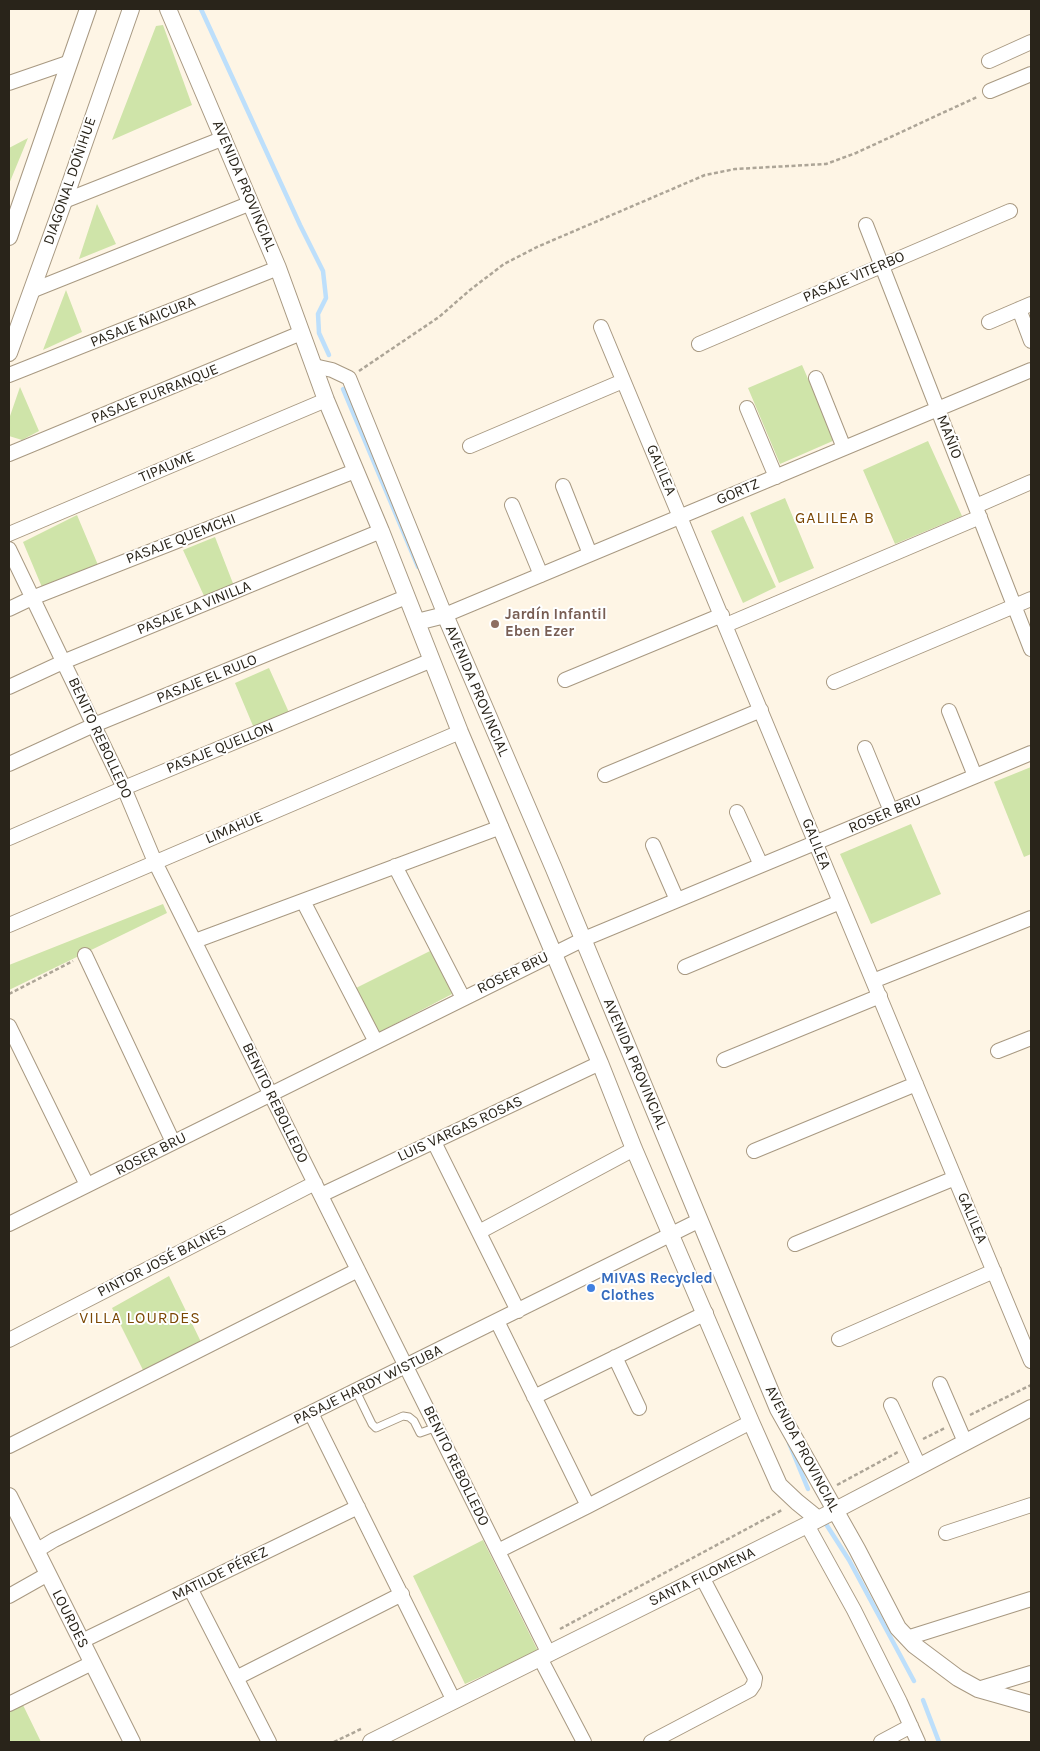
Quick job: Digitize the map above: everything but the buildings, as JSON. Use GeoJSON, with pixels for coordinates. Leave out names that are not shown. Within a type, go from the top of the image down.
{"type":"FeatureCollection","features":[{"type":"Feature","properties":{"kind":"street"},"geometry":{"type":"LineString","coordinates":[[9,237],[88,9]]}},
{"type":"Feature","properties":{"kind":"street","name":"AVENIDA PROVINCIAL"},"geometry":{"type":"LineString","coordinates":[[168,9],[278,268],[301,334],[354,471],[381,531],[460,732],[600,1063],[634,1149],[779,1485],[797,1502],[812,1522]]}},
{"type":"Feature","properties":{"kind":"street","name":"DIAGONAL DOÑIHUE"},"geometry":{"type":"LineString","coordinates":[[9,354],[129,11]]}},
{"type":"Feature","properties":{"kind":"street"},"geometry":{"type":"LineString","coordinates":[[989,62],[1031,42]]}},
{"type":"Feature","properties":{"kind":"street"},"geometry":{"type":"LineString","coordinates":[[9,83],[70,62]]}},
{"type":"Feature","properties":{"kind":"street"},"geometry":{"type":"LineString","coordinates":[[990,92],[1031,74]]}},
{"type":"Feature","properties":{"kind":"street"},"geometry":{"type":"LineString","coordinates":[[64,201],[224,138]]}},
{"type":"Feature","properties":{"kind":"street"},"geometry":{"type":"LineString","coordinates":[[31,291],[251,203]]}},
{"type":"Feature","properties":{"kind":"street","name":"PASAJE VITERBO"},"geometry":{"type":"LineString","coordinates":[[699,344],[1010,211]]}},
{"type":"Feature","properties":{"kind":"street","name":"MAÑIO"},"geometry":{"type":"LineString","coordinates":[[866,225],[1031,649]]}},
{"type":"Feature","properties":{"kind":"street","name":"PASAJE ÑAICURA"},"geometry":{"type":"LineString","coordinates":[[9,375],[278,268]]}},
{"type":"Feature","properties":{"kind":"street"},"geometry":{"type":"LineString","coordinates":[[989,322],[1025,307],[1031,341]]}},
{"type":"Feature","properties":{"kind":"street","name":"GALILEA"},"geometry":{"type":"LineString","coordinates":[[601,327],[1031,1361]]}},
{"type":"Feature","properties":{"kind":"street","name":"PASAJE PURRANQUE"},"geometry":{"type":"LineString","coordinates":[[9,454],[301,334]]}},
{"type":"Feature","properties":{"kind":"street"},"geometry":{"type":"LineString","coordinates":[[314,366],[332,370],[349,378]]}},
{"type":"Feature","properties":{"kind":"street","name":"GORTZ"},"geometry":{"type":"LineString","coordinates":[[444,615],[1031,370]]}},
{"type":"Feature","properties":{"kind":"street","name":"AVENIDA PROVINCIAL"},"geometry":{"type":"LineString","coordinates":[[349,378],[444,615],[584,939],[778,1409],[857,1549],[898,1628],[945,1670],[978,1689],[1031,1704]]}},
{"type":"Feature","properties":{"kind":"street"},"geometry":{"type":"LineString","coordinates":[[816,378],[844,448]]}},
{"type":"Feature","properties":{"kind":"street"},"geometry":{"type":"LineString","coordinates":[[470,446],[623,381]]}},
{"type":"Feature","properties":{"kind":"street","name":"TIPAUME"},"geometry":{"type":"LineString","coordinates":[[9,534],[326,400]]}},
{"type":"Feature","properties":{"kind":"street"},"geometry":{"type":"LineString","coordinates":[[747,408],[776,477]]}},
{"type":"Feature","properties":{"kind":"street","name":"PASAJE QUEMCHI"},"geometry":{"type":"LineString","coordinates":[[9,610],[32,598],[354,471]]}},
{"type":"Feature","properties":{"kind":"street"},"geometry":{"type":"LineString","coordinates":[[565,680],[724,620],[978,511],[1031,482]]}},
{"type":"Feature","properties":{"kind":"street"},"geometry":{"type":"LineString","coordinates":[[563,486],[590,554]]}},
{"type":"Feature","properties":{"kind":"street"},"geometry":{"type":"LineString","coordinates":[[512,505],[541,575]]}},
{"type":"Feature","properties":{"kind":"street","name":"PASAJE LA VINILLA"},"geometry":{"type":"LineString","coordinates":[[9,687],[63,662],[381,531]]}},
{"type":"Feature","properties":{"kind":"street","name":"BENITO REBOLLEDO"},"geometry":{"type":"LineString","coordinates":[[9,549],[124,788],[155,862],[541,1638],[545,1656],[584,1742]]}},
{"type":"Feature","properties":{"kind":"street","name":"PASAJE EL RULO"},"geometry":{"type":"LineString","coordinates":[[9,764],[94,725],[406,597]]}},
{"type":"Feature","properties":{"kind":"street"},"geometry":{"type":"LineString","coordinates":[[834,682],[1031,599]]}},
{"type":"Feature","properties":{"kind":"street"},"geometry":{"type":"LineString","coordinates":[[417,622],[444,615]]}},
{"type":"Feature","properties":{"kind":"street","name":"PASAJE QUELLON"},"geometry":{"type":"LineString","coordinates":[[9,838],[432,660]]}},
{"type":"Feature","properties":{"kind":"street"},"geometry":{"type":"LineString","coordinates":[[606,775],[761,710]]}},
{"type":"Feature","properties":{"kind":"street"},"geometry":{"type":"LineString","coordinates":[[948,710],[975,776]]}},
{"type":"Feature","properties":{"kind":"street","name":"LIMAHUE"},"geometry":{"type":"LineString","coordinates":[[9,925],[460,732]]}},
{"type":"Feature","properties":{"kind":"street"},"geometry":{"type":"LineString","coordinates":[[865,748],[891,811]]}},
{"type":"Feature","properties":{"kind":"street","name":"ROSER BRU"},"geometry":{"type":"LineString","coordinates":[[9,1224],[584,939],[1031,753]]}},
{"type":"Feature","properties":{"kind":"street"},"geometry":{"type":"LineString","coordinates":[[736,812],[761,865]]}},
{"type":"Feature","properties":{"kind":"street"},"geometry":{"type":"LineString","coordinates":[[195,941],[501,827]]}},
{"type":"Feature","properties":{"kind":"street"},"geometry":{"type":"LineString","coordinates":[[653,845],[677,900]]}},
{"type":"Feature","properties":{"kind":"street"},"geometry":{"type":"LineString","coordinates":[[395,866],[463,998]]}},
{"type":"Feature","properties":{"kind":"street"},"geometry":{"type":"LineString","coordinates":[[303,901],[376,1042]]}},
{"type":"Feature","properties":{"kind":"street"},"geometry":{"type":"LineString","coordinates":[[685,967],[840,902]]}},
{"type":"Feature","properties":{"kind":"street"},"geometry":{"type":"LineString","coordinates":[[873,981],[1031,918]]}},
{"type":"Feature","properties":{"kind":"street"},"geometry":{"type":"LineString","coordinates":[[85,955],[173,1142]]}},
{"type":"Feature","properties":{"kind":"street"},"geometry":{"type":"LineString","coordinates":[[724,1060],[880,996]]}},
{"type":"Feature","properties":{"kind":"street"},"geometry":{"type":"LineString","coordinates":[[9,1026],[88,1185]]}},
{"type":"Feature","properties":{"kind":"street"},"geometry":{"type":"LineString","coordinates":[[998,1051],[1031,1038]]}},
{"type":"Feature","properties":{"kind":"street","name":"LUIS VARGAS ROSAS"},"geometry":{"type":"LineString","coordinates":[[318,1189],[434,1142],[600,1063]]}},
{"type":"Feature","properties":{"kind":"street"},"geometry":{"type":"LineString","coordinates":[[754,1152],[916,1084]]}},
{"type":"Feature","properties":{"kind":"street"},"geometry":{"type":"LineString","coordinates":[[434,1142],[518,1311]]}},
{"type":"Feature","properties":{"kind":"street"},"geometry":{"type":"LineString","coordinates":[[479,1232],[634,1149]]}},
{"type":"Feature","properties":{"kind":"street"},"geometry":{"type":"LineString","coordinates":[[795,1244],[955,1178]]}},
{"type":"Feature","properties":{"kind":"street","name":"PINTOR JOSÉ BALNES"},"geometry":{"type":"LineString","coordinates":[[9,1340],[318,1189]]}},
{"type":"Feature","properties":{"kind":"street","name":"PASAJE HARDY WISTUBA"},"geometry":{"type":"LineString","coordinates":[[36,1550],[700,1220]]}},
{"type":"Feature","properties":{"kind":"street"},"geometry":{"type":"LineString","coordinates":[[9,1446],[358,1270]]}},
{"type":"Feature","properties":{"kind":"street"},"geometry":{"type":"LineString","coordinates":[[839,1339],[994,1271]]}},
{"type":"Feature","properties":{"kind":"street"},"geometry":{"type":"LineString","coordinates":[[534,1397],[706,1313]]}},
{"type":"Feature","properties":{"kind":"street"},"geometry":{"type":"LineString","coordinates":[[497,1321],[588,1506]]}},
{"type":"Feature","properties":{"kind":"street"},"geometry":{"type":"LineString","coordinates":[[615,1357],[639,1408]]}},
{"type":"Feature","properties":{"kind":"street"},"geometry":{"type":"LineString","coordinates":[[940,1384],[965,1442]]}},
{"type":"Feature","properties":{"kind":"street"},"geometry":{"type":"LineString","coordinates":[[891,1405],[918,1466]]}},
{"type":"Feature","properties":{"kind":"street","name":"SANTA FILOMENA"},"geometry":{"type":"LineString","coordinates":[[371,1742],[812,1522],[1031,1408]]}},
{"type":"Feature","properties":{"kind":"street"},"geometry":{"type":"LineString","coordinates":[[312,1414],[454,1701]]}},
{"type":"Feature","properties":{"kind":"street"},"geometry":{"type":"LineString","coordinates":[[498,1551],[751,1422]]}},
{"type":"Feature","properties":{"kind":"street","name":"LOURDES"},"geometry":{"type":"LineString","coordinates":[[9,1496],[132,1742]]}},
{"type":"Feature","properties":{"kind":"street"},"geometry":{"type":"LineString","coordinates":[[946,1533],[1031,1505]]}},
{"type":"Feature","properties":{"kind":"street","name":"MATILDE PÉREZ"},"geometry":{"type":"LineString","coordinates":[[82,1641],[358,1507]]}},
{"type":"Feature","properties":{"kind":"street"},"geometry":{"type":"LineString","coordinates":[[812,1522],[918,1742]]}},
{"type":"Feature","properties":{"kind":"street"},"geometry":{"type":"LineString","coordinates":[[9,1596],[48,1574]]}},
{"type":"Feature","properties":{"kind":"street"},"geometry":{"type":"LineString","coordinates":[[650,1742],[750,1690],[754,1684],[755,1678],[702,1577]]}},
{"type":"Feature","properties":{"kind":"street"},"geometry":{"type":"LineString","coordinates":[[190,1588],[269,1742]]}},
{"type":"Feature","properties":{"kind":"street"},"geometry":{"type":"LineString","coordinates":[[236,1678],[402,1594]]}},
{"type":"Feature","properties":{"kind":"street"},"geometry":{"type":"LineString","coordinates":[[907,1638],[1031,1599]]}},
{"type":"Feature","properties":{"kind":"street"},"geometry":{"type":"LineString","coordinates":[[9,1704],[92,1663]]}},
{"type":"Feature","properties":{"kind":"street"},"geometry":{"type":"LineString","coordinates":[[978,1689],[1031,1672]]}},
{"type":"Feature","properties":{"kind":"street"},"geometry":{"type":"LineString","coordinates":[[881,1742],[911,1726]]}},
{"type":"Feature","properties":{"kind":"lane"},"geometry":{"type":"LineString","coordinates":[[356,1391],[374,1427],[379,1428],[403,1416],[409,1417],[414,1421],[420,1433],[436,1427]]}},
{"type":"Feature","properties":{"kind":"path"},"geometry":{"type":"LineString","coordinates":[[349,378],[439,317],[504,264],[537,247],[705,175],[735,169],[826,164],[856,153],[990,92]]}},
{"type":"Feature","properties":{"kind":"path"},"geometry":{"type":"LineString","coordinates":[[9,994],[85,955]]}},
{"type":"Feature","properties":{"kind":"path"},"geometry":{"type":"LineString","coordinates":[[824,1492],[956,1422],[1031,1385]]}},
{"type":"Feature","properties":{"kind":"path"},"geometry":{"type":"LineString","coordinates":[[541,1638],[797,1502]]}},
{"type":"Feature","properties":{"kind":"path"},"geometry":{"type":"LineString","coordinates":[[334,1742],[368,1725]]}},
{"type":"Feature","properties":{"kind":"green space"},"geometry":{"type":"Polygon","coordinates":[[[163,25],[192,105],[112,140],[156,26],[163,25]]]}},
{"type":"Feature","properties":{"kind":"green space"},"geometry":{"type":"Polygon","coordinates":[[[28,138],[9,184],[9,148],[28,138]]]}},
{"type":"Feature","properties":{"kind":"green space"},"geometry":{"type":"Polygon","coordinates":[[[97,204],[116,244],[79,259],[97,204]]]}},
{"type":"Feature","properties":{"kind":"green space"},"geometry":{"type":"Polygon","coordinates":[[[66,290],[82,332],[43,350],[66,290]]]}},
{"type":"Feature","properties":{"kind":"green space"},"geometry":{"type":"Polygon","coordinates":[[[802,365],[835,440],[780,464],[748,388],[802,365]]]}},
{"type":"Feature","properties":{"kind":"green space"},"geometry":{"type":"Polygon","coordinates":[[[20,387],[39,431],[22,440],[9,436],[9,419],[20,387]]]}},
{"type":"Feature","properties":{"kind":"green space"},"geometry":{"type":"Polygon","coordinates":[[[928,441],[962,516],[895,544],[863,470],[928,441]]]}},
{"type":"Feature","properties":{"kind":"green space"},"geometry":{"type":"Polygon","coordinates":[[[785,498],[814,568],[779,583],[750,513],[785,498]]]}},
{"type":"Feature","properties":{"kind":"green space"},"geometry":{"type":"Polygon","coordinates":[[[77,515],[98,565],[44,592],[23,542],[77,515]]]}},
{"type":"Feature","properties":{"kind":"green space"},"geometry":{"type":"Polygon","coordinates":[[[743,516],[776,587],[743,603],[711,531],[743,516]]]}},
{"type":"Feature","properties":{"kind":"green space"},"geometry":{"type":"Polygon","coordinates":[[[215,537],[234,586],[205,598],[183,550],[215,537]]]}},
{"type":"Feature","properties":{"kind":"green space"},"geometry":{"type":"Polygon","coordinates":[[[269,668],[291,717],[256,733],[235,683],[269,668]]]}},
{"type":"Feature","properties":{"kind":"green space"},"geometry":{"type":"Polygon","coordinates":[[[1031,767],[1031,854],[1024,857],[994,782],[1031,767]]]}},
{"type":"Feature","properties":{"kind":"green space"},"geometry":{"type":"Polygon","coordinates":[[[911,824],[941,894],[871,924],[840,854],[911,824]]]}},
{"type":"Feature","properties":{"kind":"green space"},"geometry":{"type":"Polygon","coordinates":[[[163,904],[167,913],[9,990],[9,965],[163,904]]]}},
{"type":"Feature","properties":{"kind":"green space"},"geometry":{"type":"Polygon","coordinates":[[[430,951],[454,993],[378,1033],[356,988],[430,951]]]}},
{"type":"Feature","properties":{"kind":"green space"},"geometry":{"type":"Polygon","coordinates":[[[169,1276],[201,1342],[143,1370],[112,1308],[169,1276]]]}},
{"type":"Feature","properties":{"kind":"green space"},"geometry":{"type":"Polygon","coordinates":[[[483,1540],[538,1651],[465,1684],[413,1576],[483,1540]]]}},
{"type":"Feature","properties":{"kind":"green space"},"geometry":{"type":"Polygon","coordinates":[[[22,1703],[41,1742],[9,1742],[9,1711],[22,1703]]]}},
{"type":"Feature","properties":{"kind":"waterway"},"geometry":{"type":"LineString","coordinates":[[201,9],[323,271],[326,298],[318,314],[319,333],[329,355]]}},
{"type":"Feature","properties":{"kind":"waterway"},"geometry":{"type":"LineString","coordinates":[[343,389],[418,567]]}},
{"type":"Feature","properties":{"kind":"waterway"},"geometry":{"type":"LineString","coordinates":[[789,1443],[808,1489]]}},
{"type":"Feature","properties":{"kind":"waterway"},"geometry":{"type":"LineString","coordinates":[[826,1524],[849,1560],[914,1681]]}},
{"type":"Feature","properties":{"kind":"waterway"},"geometry":{"type":"LineString","coordinates":[[923,1700],[939,1742]]}},
{"type":"Feature","properties":{"kind":"place","name":"Jardín Infantil Eben Ezer"},"geometry":{"type":"Point","coordinates":[495,624]}},
{"type":"Feature","properties":{"kind":"place","name":"MIVAS Recycled Clothes"},"geometry":{"type":"Point","coordinates":[591,1288]}},
{"type":"Feature","properties":{"kind":"district","name":"GALILEA B"},"geometry":{"type":"Point","coordinates":[835,518]}},
{"type":"Feature","properties":{"kind":"district","name":"VILLA LOURDES"},"geometry":{"type":"Point","coordinates":[140,1318]}}]}
